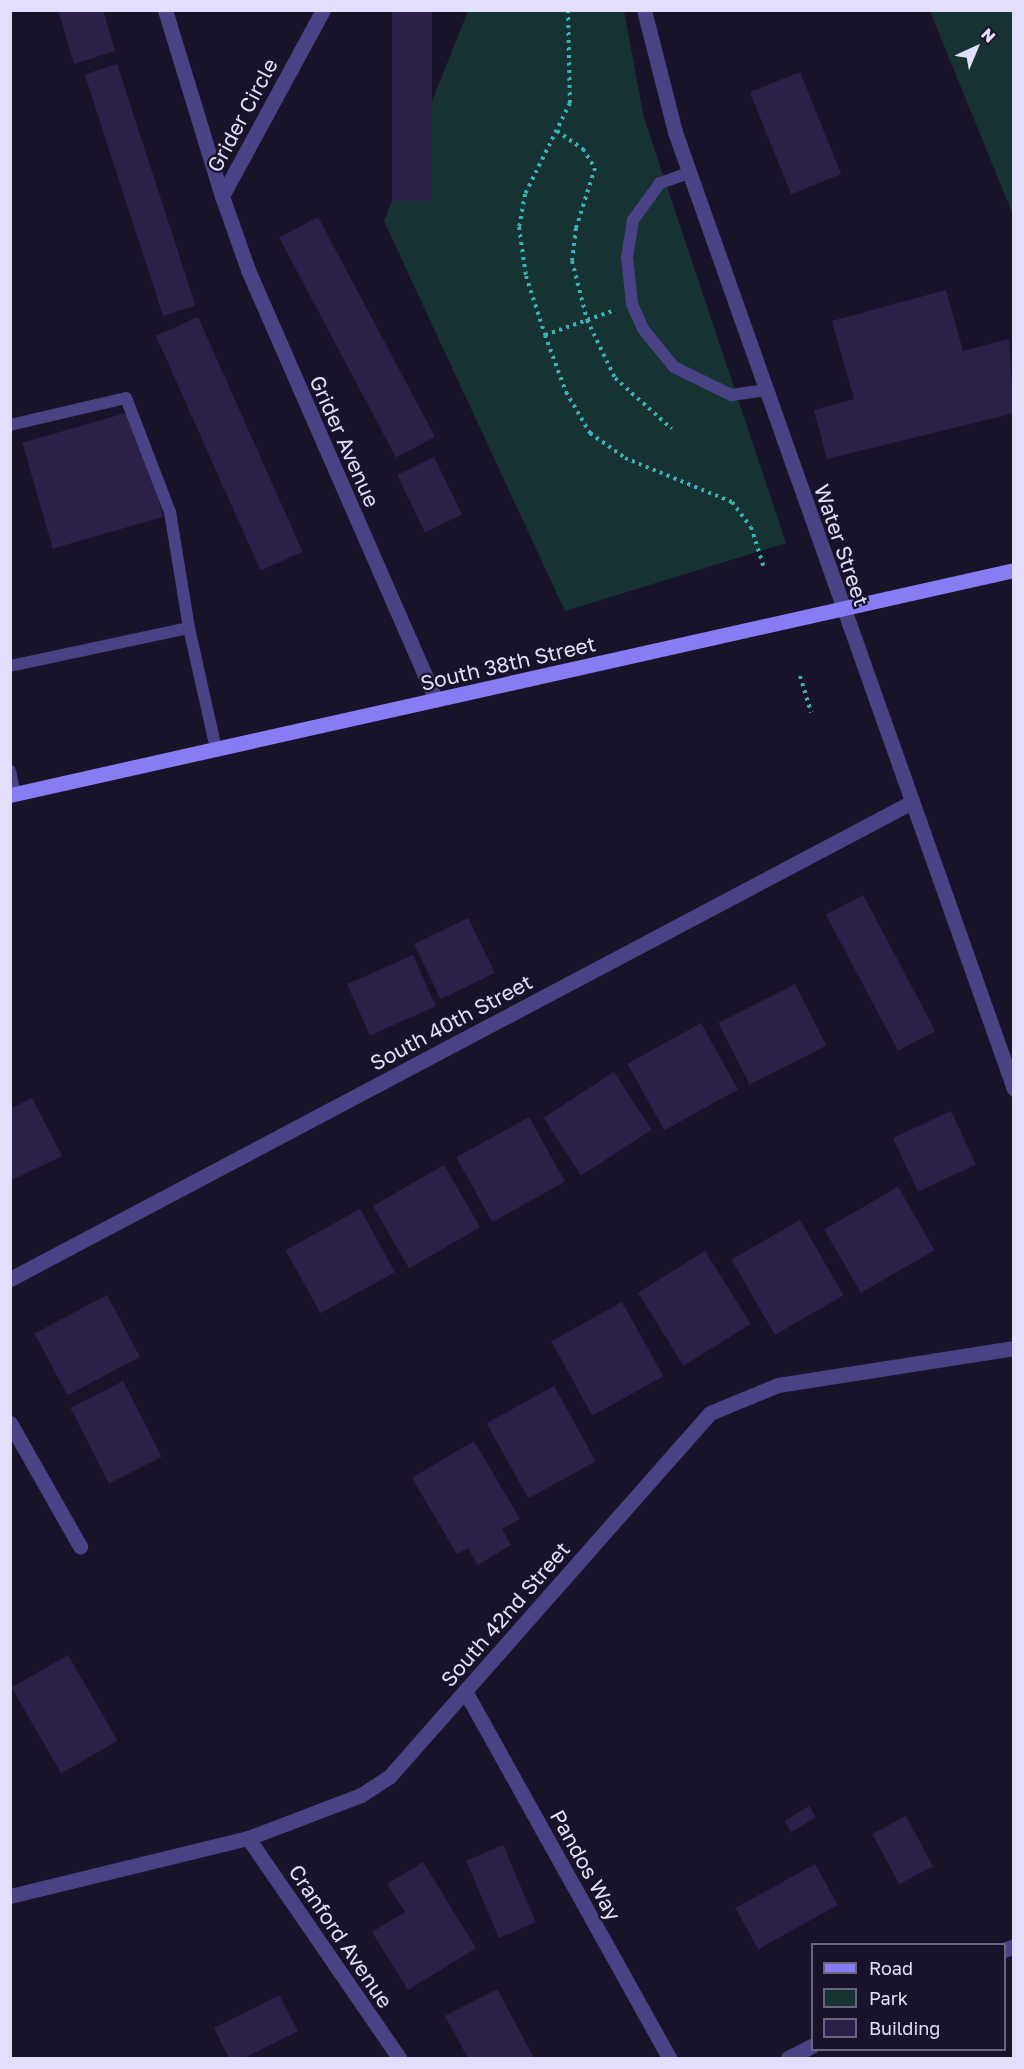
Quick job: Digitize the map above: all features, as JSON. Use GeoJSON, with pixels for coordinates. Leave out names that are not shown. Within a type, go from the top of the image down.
{"type":"FeatureCollection","features":[{"type":"Feature","properties":{"kind":"main road","name":"South 38th Street"},"geometry":{"type":"LineString","coordinates":[[13,794],[1014,570]]}},
{"type":"Feature","properties":{"kind":"street","name":"Grider Circle"},"geometry":{"type":"LineString","coordinates":[[165,10],[222,196]]}},
{"type":"Feature","properties":{"kind":"street","name":"Grider Circle"},"geometry":{"type":"LineString","coordinates":[[222,196],[322,10]]}},
{"type":"Feature","properties":{"kind":"street","name":"Water Street"},"geometry":{"type":"LineString","coordinates":[[644,10],[662,90],[689,173],[841,609],[1014,1089]]}},
{"type":"Feature","properties":{"kind":"street","name":"Grider Avenue"},"geometry":{"type":"LineString","coordinates":[[222,196],[248,270],[436,700]]}},
{"type":"Feature","properties":{"kind":"street","name":"South 40th Street"},"geometry":{"type":"LineString","coordinates":[[10,1279],[912,802]]}},
{"type":"Feature","properties":{"kind":"street","name":"South 42nd Street"},"geometry":{"type":"LineString","coordinates":[[10,1896],[248,1838],[361,1796],[389,1778],[710,1413],[778,1385],[1014,1348]]}},
{"type":"Feature","properties":{"kind":"street"},"geometry":{"type":"LineString","coordinates":[[10,1423],[80,1546]]}},
{"type":"Feature","properties":{"kind":"street","name":"Pandos Way"},"geometry":{"type":"LineString","coordinates":[[465,1691],[669,2058]]}},
{"type":"Feature","properties":{"kind":"street","name":"Cranford Avenue"},"geometry":{"type":"LineString","coordinates":[[248,1838],[399,2058]]}},
{"type":"Feature","properties":{"kind":"street"},"geometry":{"type":"LineString","coordinates":[[789,2058],[811,2047]]}},
{"type":"Feature","properties":{"kind":"lane"},"geometry":{"type":"LineString","coordinates":[[689,173],[660,183],[633,220],[627,257],[632,304],[643,329],[674,367],[731,395],[766,390]]}},
{"type":"Feature","properties":{"kind":"lane"},"geometry":{"type":"LineString","coordinates":[[10,425],[126,398],[170,512],[189,628],[216,749]]}},
{"type":"Feature","properties":{"kind":"lane"},"geometry":{"type":"LineString","coordinates":[[10,666],[189,628]]}},
{"type":"Feature","properties":{"kind":"lane"},"geometry":{"type":"LineString","coordinates":[[10,771],[13,794]]}},
{"type":"Feature","properties":{"kind":"path"},"geometry":{"type":"LineString","coordinates":[[568,10],[572,85],[557,131],[525,194],[519,227],[526,276],[545,335],[566,392],[590,433],[625,458],[732,502],[751,527],[764,568]]}},
{"type":"Feature","properties":{"kind":"path"},"geometry":{"type":"LineString","coordinates":[[557,131],[583,149],[595,168],[576,228],[572,261],[586,320],[615,378],[672,429]]}},
{"type":"Feature","properties":{"kind":"path"},"geometry":{"type":"LineString","coordinates":[[545,335],[632,304]]}},
{"type":"Feature","properties":{"kind":"path"},"geometry":{"type":"LineString","coordinates":[[800,676],[811,712]]}},
{"type":"Feature","properties":{"kind":"green space"},"geometry":{"type":"Polygon","coordinates":[[[468,11],[624,11],[644,118],[786,543],[565,611],[384,221],[468,11]]]}},
{"type":"Feature","properties":{"kind":"green space"},"geometry":{"type":"Polygon","coordinates":[[[930,11],[1013,11],[1013,215],[930,11]]]}},
{"type":"Feature","properties":{"kind":"building"},"geometry":{"type":"Polygon","coordinates":[[[58,10],[103,10],[115,51],[74,64],[58,10]]]}},
{"type":"Feature","properties":{"kind":"building"},"geometry":{"type":"Polygon","coordinates":[[[392,10],[432,10],[432,201],[392,201],[392,10]]]}},
{"type":"Feature","properties":{"kind":"building"},"geometry":{"type":"Polygon","coordinates":[[[117,64],[195,306],[163,316],[85,75],[117,64]]]}},
{"type":"Feature","properties":{"kind":"building"},"geometry":{"type":"Polygon","coordinates":[[[800,72],[841,174],[791,194],[750,92],[800,72]]]}},
{"type":"Feature","properties":{"kind":"building"},"geometry":{"type":"Polygon","coordinates":[[[318,217],[435,437],[396,458],[279,238],[318,217]]]}},
{"type":"Feature","properties":{"kind":"building"},"geometry":{"type":"Polygon","coordinates":[[[946,290],[963,351],[1009,339],[1014,413],[827,459],[814,410],[854,399],[832,321],[946,290]]]}},
{"type":"Feature","properties":{"kind":"building"},"geometry":{"type":"Polygon","coordinates":[[[198,317],[303,552],[261,570],[156,336],[198,317]]]}},
{"type":"Feature","properties":{"kind":"building"},"geometry":{"type":"Polygon","coordinates":[[[133,411],[163,517],[53,548],[22,443],[133,411]]]}},
{"type":"Feature","properties":{"kind":"building"},"geometry":{"type":"Polygon","coordinates":[[[434,457],[462,515],[425,532],[397,475],[434,457]]]}},
{"type":"Feature","properties":{"kind":"building"},"geometry":{"type":"Polygon","coordinates":[[[863,895],[935,1031],[898,1051],[826,915],[863,895]]]}},
{"type":"Feature","properties":{"kind":"building"},"geometry":{"type":"Polygon","coordinates":[[[468,918],[495,973],[441,999],[414,944],[468,918]]]}},
{"type":"Feature","properties":{"kind":"building"},"geometry":{"type":"Polygon","coordinates":[[[413,955],[436,1006],[370,1035],[347,984],[413,955]]]}},
{"type":"Feature","properties":{"kind":"building"},"geometry":{"type":"Polygon","coordinates":[[[795,984],[826,1045],[750,1085],[718,1023],[795,984]]]}},
{"type":"Feature","properties":{"kind":"building"},"geometry":{"type":"Polygon","coordinates":[[[701,1023],[738,1089],[664,1130],[628,1064],[701,1023]]]}},
{"type":"Feature","properties":{"kind":"building"},"geometry":{"type":"Polygon","coordinates":[[[614,1072],[652,1130],[581,1176],[544,1118],[614,1072]]]}},
{"type":"Feature","properties":{"kind":"building"},"geometry":{"type":"Polygon","coordinates":[[[32,1098],[62,1156],[10,1181],[10,1109],[32,1098]]]}},
{"type":"Feature","properties":{"kind":"building"},"geometry":{"type":"Polygon","coordinates":[[[951,1111],[976,1164],[918,1192],[893,1138],[951,1111]]]}},
{"type":"Feature","properties":{"kind":"building"},"geometry":{"type":"Polygon","coordinates":[[[529,1117],[565,1182],[492,1222],[456,1157],[529,1117]]]}},
{"type":"Feature","properties":{"kind":"building"},"geometry":{"type":"Polygon","coordinates":[[[444,1165],[480,1227],[409,1268],[373,1206],[444,1165]]]}},
{"type":"Feature","properties":{"kind":"building"},"geometry":{"type":"Polygon","coordinates":[[[898,1187],[934,1250],[861,1293],[824,1230],[898,1187]]]}},
{"type":"Feature","properties":{"kind":"building"},"geometry":{"type":"Polygon","coordinates":[[[360,1209],[395,1272],[321,1313],[286,1250],[360,1209]]]}},
{"type":"Feature","properties":{"kind":"building"},"geometry":{"type":"Polygon","coordinates":[[[800,1220],[843,1295],[775,1335],[732,1260],[800,1220]]]}},
{"type":"Feature","properties":{"kind":"building"},"geometry":{"type":"Polygon","coordinates":[[[705,1251],[751,1324],[684,1366],[638,1293],[705,1251]]]}},
{"type":"Feature","properties":{"kind":"building"},"geometry":{"type":"Polygon","coordinates":[[[107,1295],[140,1357],[67,1395],[35,1333],[107,1295]]]}},
{"type":"Feature","properties":{"kind":"building"},"geometry":{"type":"Polygon","coordinates":[[[622,1302],[663,1376],[592,1416],[551,1341],[622,1302]]]}},
{"type":"Feature","properties":{"kind":"building"},"geometry":{"type":"Polygon","coordinates":[[[123,1381],[162,1457],[109,1484],[70,1408],[123,1381]]]}},
{"type":"Feature","properties":{"kind":"building"},"geometry":{"type":"Polygon","coordinates":[[[554,1386],[596,1461],[528,1499],[487,1423],[554,1386]]]}},
{"type":"Feature","properties":{"kind":"building"},"geometry":{"type":"Polygon","coordinates":[[[474,1441],[520,1519],[502,1529],[511,1545],[478,1565],[468,1548],[457,1554],[412,1478],[474,1441]]]}},
{"type":"Feature","properties":{"kind":"building"},"geometry":{"type":"Polygon","coordinates":[[[68,1655],[118,1741],[61,1773],[12,1688],[68,1655]]]}},
{"type":"Feature","properties":{"kind":"building"},"geometry":{"type":"Polygon","coordinates":[[[809,1806],[816,1817],[791,1832],[784,1821],[809,1806]]]}},
{"type":"Feature","properties":{"kind":"building"},"geometry":{"type":"Polygon","coordinates":[[[906,1816],[933,1866],[899,1884],[872,1834],[906,1816]]]}},
{"type":"Feature","properties":{"kind":"building"},"geometry":{"type":"Polygon","coordinates":[[[503,1845],[536,1922],[499,1938],[466,1861],[503,1845]]]}},
{"type":"Feature","properties":{"kind":"building"},"geometry":{"type":"Polygon","coordinates":[[[423,1862],[476,1948],[408,1990],[372,1932],[405,1912],[387,1884],[423,1862]]]}},
{"type":"Feature","properties":{"kind":"building"},"geometry":{"type":"Polygon","coordinates":[[[815,1864],[838,1905],[758,1949],[735,1908],[815,1864]]]}},
{"type":"Feature","properties":{"kind":"building"},"geometry":{"type":"Polygon","coordinates":[[[497,1989],[534,2058],[468,2058],[445,2016],[497,1989]]]}},
{"type":"Feature","properties":{"kind":"building"},"geometry":{"type":"Polygon","coordinates":[[[279,1995],[298,2031],[244,2058],[229,2058],[214,2028],[279,1995]]]}}]}
